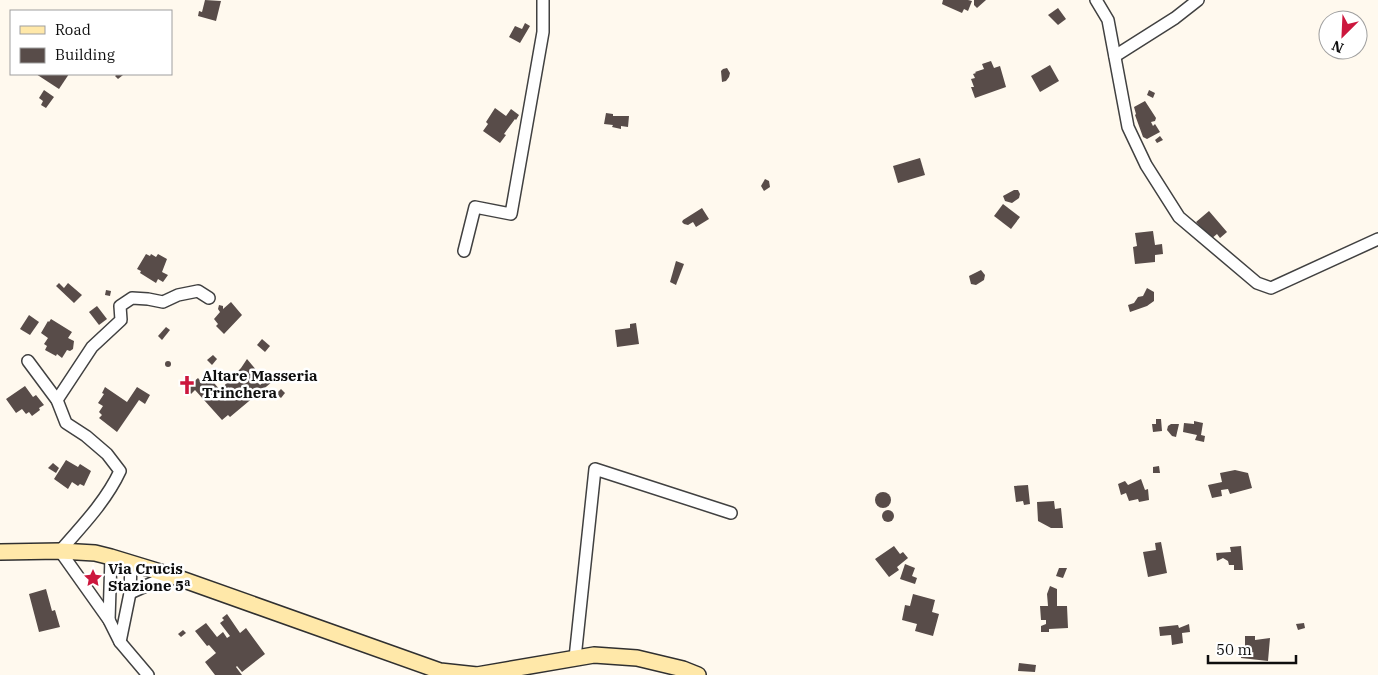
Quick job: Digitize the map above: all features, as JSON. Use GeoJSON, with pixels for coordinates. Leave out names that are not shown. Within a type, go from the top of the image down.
{"type":"FeatureCollection","features":[{"type":"Feature","properties":{"kind":"main road"},"geometry":{"type":"LineString","coordinates":[[0,552],[60,550],[95,553],[111,557],[170,575],[440,671],[477,674],[594,655],[637,658],[683,669],[698,675]]}},
{"type":"Feature","properties":{"kind":"street"},"geometry":{"type":"LineString","coordinates":[[464,251],[475,207],[511,214],[543,32],[543,0]]}},
{"type":"Feature","properties":{"kind":"street"},"geometry":{"type":"LineString","coordinates":[[1096,0],[1108,20],[1128,127],[1146,165],[1179,217],[1257,284],[1271,288],[1378,239]]}},
{"type":"Feature","properties":{"kind":"street"},"geometry":{"type":"LineString","coordinates":[[1115,56],[1175,18],[1198,0]]}},
{"type":"Feature","properties":{"kind":"street"},"geometry":{"type":"LineString","coordinates":[[57,400],[92,346],[121,320],[120,306],[132,298],[163,302],[178,295],[198,291],[209,298]]}},
{"type":"Feature","properties":{"kind":"street"},"geometry":{"type":"LineString","coordinates":[[28,361],[57,400],[66,423],[86,436],[107,454],[120,471],[114,484],[86,521],[60,550],[109,620],[120,642],[148,675]]}},
{"type":"Feature","properties":{"kind":"street"},"geometry":{"type":"LineString","coordinates":[[575,658],[595,469],[731,513]]}},
{"type":"Feature","properties":{"kind":"street"},"geometry":{"type":"LineString","coordinates":[[109,620],[111,557]]}},
{"type":"Feature","properties":{"kind":"street"},"geometry":{"type":"LineString","coordinates":[[120,642],[130,593],[131,563]]}},
{"type":"Feature","properties":{"kind":"street"},"geometry":{"type":"LineString","coordinates":[[130,593],[170,575]]}},
{"type":"Feature","properties":{"kind":"building"},"geometry":{"type":"Polygon","coordinates":[[[205,0],[221,1],[216,21],[198,16],[199,11],[202,12],[205,0]]]}},
{"type":"Feature","properties":{"kind":"building"},"geometry":{"type":"Polygon","coordinates":[[[943,0],[972,1],[968,11],[964,9],[962,13],[942,4],[943,0]]]}},
{"type":"Feature","properties":{"kind":"building"},"geometry":{"type":"Polygon","coordinates":[[[974,0],[986,0],[977,8],[974,5],[974,0]]]}},
{"type":"Feature","properties":{"kind":"building"},"geometry":{"type":"Polygon","coordinates":[[[1058,8],[1066,19],[1058,25],[1048,15],[1058,8]]]}},
{"type":"Feature","properties":{"kind":"building"},"geometry":{"type":"Polygon","coordinates":[[[525,23],[530,26],[520,43],[509,37],[515,26],[522,29],[525,23]]]}},
{"type":"Feature","properties":{"kind":"building"},"geometry":{"type":"Polygon","coordinates":[[[991,61],[994,68],[1000,66],[1006,87],[975,98],[971,87],[974,87],[971,79],[975,78],[973,74],[984,69],[982,64],[991,61]]]}},
{"type":"Feature","properties":{"kind":"building"},"geometry":{"type":"Polygon","coordinates":[[[1050,65],[1059,81],[1040,92],[1031,76],[1050,65]]]}},
{"type":"Feature","properties":{"kind":"building"},"geometry":{"type":"Polygon","coordinates":[[[727,68],[730,73],[729,77],[726,81],[722,82],[721,71],[727,68]]]}},
{"type":"Feature","properties":{"kind":"building"},"geometry":{"type":"Polygon","coordinates":[[[38,75],[68,75],[59,89],[38,75]]]}},
{"type":"Feature","properties":{"kind":"building"},"geometry":{"type":"Polygon","coordinates":[[[116,75],[123,75],[118,79],[116,75]]]}},
{"type":"Feature","properties":{"kind":"building"},"geometry":{"type":"Polygon","coordinates":[[[44,90],[54,97],[46,108],[41,105],[43,101],[39,98],[44,90]]]}},
{"type":"Feature","properties":{"kind":"building"},"geometry":{"type":"Polygon","coordinates":[[[1149,90],[1155,93],[1153,98],[1147,95],[1149,90]]]}},
{"type":"Feature","properties":{"kind":"building"},"geometry":{"type":"Polygon","coordinates":[[[1145,101],[1156,118],[1155,121],[1151,122],[1153,126],[1155,124],[1160,132],[1147,139],[1143,137],[1134,107],[1145,101]]]}},
{"type":"Feature","properties":{"kind":"building"},"geometry":{"type":"Polygon","coordinates":[[[495,108],[506,116],[511,109],[519,115],[504,134],[506,135],[500,143],[483,131],[488,124],[486,122],[495,108]]]}},
{"type":"Feature","properties":{"kind":"building"},"geometry":{"type":"Polygon","coordinates":[[[606,113],[613,114],[613,116],[629,116],[628,127],[621,126],[621,129],[612,127],[613,125],[604,124],[606,113]]]}},
{"type":"Feature","properties":{"kind":"building"},"geometry":{"type":"Polygon","coordinates":[[[1160,136],[1163,140],[1157,143],[1155,140],[1160,136]]]}},
{"type":"Feature","properties":{"kind":"building"},"geometry":{"type":"Polygon","coordinates":[[[920,158],[925,175],[898,183],[893,166],[920,158]]]}},
{"type":"Feature","properties":{"kind":"building"},"geometry":{"type":"Polygon","coordinates":[[[765,179],[769,181],[770,187],[764,191],[761,186],[765,179]]]}},
{"type":"Feature","properties":{"kind":"building"},"geometry":{"type":"Polygon","coordinates":[[[1018,190],[1019,198],[1012,203],[1005,201],[1003,196],[1018,190]]]}},
{"type":"Feature","properties":{"kind":"building"},"geometry":{"type":"Polygon","coordinates":[[[1003,204],[1020,217],[1011,229],[994,216],[1003,204]]]}},
{"type":"Feature","properties":{"kind":"building"},"geometry":{"type":"Polygon","coordinates":[[[702,208],[709,219],[696,227],[693,222],[688,225],[682,222],[683,220],[702,208]]]}},
{"type":"Feature","properties":{"kind":"building"},"geometry":{"type":"Polygon","coordinates":[[[1209,211],[1227,232],[1220,238],[1217,234],[1211,239],[1196,222],[1209,211]]]}},
{"type":"Feature","properties":{"kind":"building"},"geometry":{"type":"Polygon","coordinates":[[[1153,231],[1155,245],[1162,244],[1163,254],[1155,255],[1155,262],[1135,264],[1133,247],[1137,246],[1135,233],[1153,231]]]}},
{"type":"Feature","properties":{"kind":"building"},"geometry":{"type":"Polygon","coordinates":[[[146,254],[156,257],[158,254],[167,259],[162,272],[168,275],[163,282],[158,279],[156,283],[137,269],[146,254]]]}},
{"type":"Feature","properties":{"kind":"building"},"geometry":{"type":"Polygon","coordinates":[[[676,261],[684,264],[676,285],[670,282],[676,261]]]}},
{"type":"Feature","properties":{"kind":"building"},"geometry":{"type":"Polygon","coordinates":[[[981,270],[985,275],[984,280],[976,285],[971,284],[969,276],[981,270]]]}},
{"type":"Feature","properties":{"kind":"building"},"geometry":{"type":"Polygon","coordinates":[[[59,283],[64,288],[68,283],[82,295],[74,303],[56,286],[59,283]]]}},
{"type":"Feature","properties":{"kind":"building"},"geometry":{"type":"Polygon","coordinates":[[[1147,288],[1154,292],[1154,301],[1147,306],[1130,312],[1128,305],[1134,303],[1138,297],[1143,296],[1147,288]]]}},
{"type":"Feature","properties":{"kind":"building"},"geometry":{"type":"Polygon","coordinates":[[[106,290],[111,291],[110,296],[105,295],[106,290]]]}},
{"type":"Feature","properties":{"kind":"building"},"geometry":{"type":"Polygon","coordinates":[[[231,302],[242,315],[224,334],[216,326],[218,324],[214,319],[220,312],[218,309],[219,305],[223,306],[223,309],[231,302]]]}},
{"type":"Feature","properties":{"kind":"building"},"geometry":{"type":"Polygon","coordinates":[[[97,306],[107,319],[99,325],[89,312],[97,306]]]}},
{"type":"Feature","properties":{"kind":"building"},"geometry":{"type":"Polygon","coordinates":[[[29,315],[39,322],[30,335],[20,329],[29,315]]]}},
{"type":"Feature","properties":{"kind":"building"},"geometry":{"type":"Polygon","coordinates":[[[51,319],[72,332],[68,338],[74,341],[73,349],[67,350],[62,358],[45,350],[47,346],[44,344],[48,338],[41,333],[51,319]]]}},
{"type":"Feature","properties":{"kind":"building"},"geometry":{"type":"Polygon","coordinates":[[[636,323],[639,344],[617,347],[615,330],[630,328],[630,324],[636,323]]]}},
{"type":"Feature","properties":{"kind":"building"},"geometry":{"type":"Polygon","coordinates":[[[166,327],[170,330],[162,340],[158,336],[166,327]]]}},
{"type":"Feature","properties":{"kind":"building"},"geometry":{"type":"Polygon","coordinates":[[[262,339],[270,346],[265,352],[257,345],[262,339]]]}},
{"type":"Feature","properties":{"kind":"building"},"geometry":{"type":"Polygon","coordinates":[[[213,355],[217,359],[212,365],[207,360],[213,355]]]}},
{"type":"Feature","properties":{"kind":"building"},"geometry":{"type":"Polygon","coordinates":[[[247,359],[257,371],[252,375],[260,385],[275,372],[279,376],[230,417],[228,415],[222,420],[195,390],[191,394],[181,383],[187,379],[191,384],[198,378],[202,383],[209,377],[220,390],[247,359]]]}},
{"type":"Feature","properties":{"kind":"building"},"geometry":{"type":"Polygon","coordinates":[[[168,361],[171,364],[168,367],[165,364],[168,361]]]}},
{"type":"Feature","properties":{"kind":"building"},"geometry":{"type":"Polygon","coordinates":[[[25,386],[33,397],[36,395],[44,405],[32,416],[29,412],[26,414],[22,409],[16,413],[6,399],[25,386]]]}},
{"type":"Feature","properties":{"kind":"building"},"geometry":{"type":"Polygon","coordinates":[[[105,387],[127,402],[137,387],[150,395],[145,404],[139,400],[117,432],[99,418],[102,415],[99,412],[103,406],[98,403],[104,394],[102,393],[105,387]]]}},
{"type":"Feature","properties":{"kind":"building"},"geometry":{"type":"Polygon","coordinates":[[[281,389],[285,393],[281,398],[276,394],[281,389]]]}},
{"type":"Feature","properties":{"kind":"building"},"geometry":{"type":"Polygon","coordinates":[[[1156,419],[1161,419],[1162,431],[1153,432],[1152,424],[1156,424],[1156,419]]]}},
{"type":"Feature","properties":{"kind":"building"},"geometry":{"type":"Polygon","coordinates":[[[1194,421],[1203,423],[1201,435],[1205,436],[1204,442],[1195,440],[1197,435],[1183,432],[1184,423],[1194,424],[1194,421]]]}},
{"type":"Feature","properties":{"kind":"building"},"geometry":{"type":"Polygon","coordinates":[[[1171,424],[1179,424],[1176,437],[1172,436],[1167,430],[1171,424]]]}},
{"type":"Feature","properties":{"kind":"building"},"geometry":{"type":"Polygon","coordinates":[[[66,460],[78,467],[80,464],[91,471],[84,486],[80,484],[78,486],[72,482],[68,489],[54,479],[66,460]]]}},
{"type":"Feature","properties":{"kind":"building"},"geometry":{"type":"Polygon","coordinates":[[[53,463],[59,468],[56,473],[48,468],[53,463]]]}},
{"type":"Feature","properties":{"kind":"building"},"geometry":{"type":"Polygon","coordinates":[[[1159,466],[1160,473],[1153,473],[1153,467],[1159,466]]]}},
{"type":"Feature","properties":{"kind":"building"},"geometry":{"type":"Polygon","coordinates":[[[1235,470],[1248,473],[1252,488],[1230,494],[1228,489],[1221,490],[1222,496],[1212,498],[1208,485],[1222,482],[1220,473],[1235,470]]]}},
{"type":"Feature","properties":{"kind":"building"},"geometry":{"type":"Polygon","coordinates":[[[1141,479],[1145,490],[1148,489],[1149,500],[1139,502],[1138,499],[1129,501],[1126,493],[1121,495],[1118,484],[1125,481],[1128,485],[1141,479]]]}},
{"type":"Feature","properties":{"kind":"building"},"geometry":{"type":"Polygon","coordinates":[[[1028,485],[1030,504],[1024,505],[1023,501],[1016,502],[1014,486],[1028,485]]]}},
{"type":"Feature","properties":{"kind":"building"},"geometry":{"type":"Polygon","coordinates":[[[883,492],[891,500],[883,508],[875,500],[883,492]]]}},
{"type":"Feature","properties":{"kind":"building"},"geometry":{"type":"Polygon","coordinates":[[[1054,501],[1055,509],[1061,508],[1063,528],[1051,528],[1038,521],[1037,502],[1054,501]]]}},
{"type":"Feature","properties":{"kind":"building"},"geometry":{"type":"Polygon","coordinates":[[[886,510],[890,510],[894,516],[890,522],[886,522],[882,518],[882,514],[886,510]]]}},
{"type":"Feature","properties":{"kind":"building"},"geometry":{"type":"Polygon","coordinates":[[[1161,542],[1167,573],[1148,577],[1143,552],[1156,550],[1155,543],[1161,542]]]}},
{"type":"Feature","properties":{"kind":"building"},"geometry":{"type":"Polygon","coordinates":[[[894,546],[900,554],[903,552],[908,558],[897,567],[899,570],[889,577],[875,559],[894,546]]]}},
{"type":"Feature","properties":{"kind":"building"},"geometry":{"type":"Polygon","coordinates":[[[1241,546],[1243,570],[1234,570],[1234,565],[1229,565],[1228,561],[1223,558],[1217,561],[1216,553],[1231,552],[1230,547],[1241,546]]]}},
{"type":"Feature","properties":{"kind":"building"},"geometry":{"type":"Polygon","coordinates":[[[905,564],[915,568],[912,576],[917,578],[915,584],[900,579],[905,564]]]}},
{"type":"Feature","properties":{"kind":"building"},"geometry":{"type":"Polygon","coordinates":[[[1059,568],[1067,568],[1063,578],[1056,576],[1059,568]]]}},
{"type":"Feature","properties":{"kind":"building"},"geometry":{"type":"Polygon","coordinates":[[[1050,586],[1057,589],[1057,606],[1067,606],[1068,628],[1049,629],[1049,632],[1041,632],[1041,626],[1046,624],[1046,620],[1041,620],[1040,606],[1048,606],[1047,594],[1050,586]]]}},
{"type":"Feature","properties":{"kind":"building"},"geometry":{"type":"Polygon","coordinates":[[[46,589],[52,611],[55,610],[60,627],[39,632],[29,594],[46,589]]]}},
{"type":"Feature","properties":{"kind":"building"},"geometry":{"type":"Polygon","coordinates":[[[913,594],[935,600],[932,612],[939,614],[933,636],[915,631],[917,624],[902,620],[905,605],[910,606],[913,594]]]}},
{"type":"Feature","properties":{"kind":"building"},"geometry":{"type":"Polygon","coordinates":[[[227,614],[240,633],[246,628],[265,654],[242,672],[237,666],[242,675],[215,675],[205,662],[216,653],[209,645],[207,646],[195,631],[206,623],[217,637],[223,632],[227,638],[230,636],[220,623],[227,614]]]}},
{"type":"Feature","properties":{"kind":"building"},"geometry":{"type":"Polygon","coordinates":[[[1304,623],[1305,628],[1298,630],[1296,624],[1304,623]]]}},
{"type":"Feature","properties":{"kind":"building"},"geometry":{"type":"Polygon","coordinates":[[[1189,624],[1190,632],[1182,633],[1183,643],[1172,645],[1171,635],[1160,636],[1159,627],[1178,625],[1179,628],[1189,624]]]}},
{"type":"Feature","properties":{"kind":"building"},"geometry":{"type":"Polygon","coordinates":[[[183,630],[186,633],[181,637],[178,634],[183,630]]]}},
{"type":"Feature","properties":{"kind":"building"},"geometry":{"type":"Polygon","coordinates":[[[1245,636],[1255,636],[1255,640],[1270,638],[1268,661],[1241,658],[1242,648],[1245,648],[1245,636]]]}},
{"type":"Feature","properties":{"kind":"building"},"geometry":{"type":"Polygon","coordinates":[[[1019,663],[1036,665],[1035,672],[1018,671],[1019,663]]]}},
{"type":"Feature","properties":{"kind":"place","name":"Altare Masseria Trinchera"},"geometry":{"type":"Point","coordinates":[187,385]}},
{"type":"Feature","properties":{"kind":"place","name":"Via Crucis Stazione 5ª"},"geometry":{"type":"Point","coordinates":[93,578]}}]}
